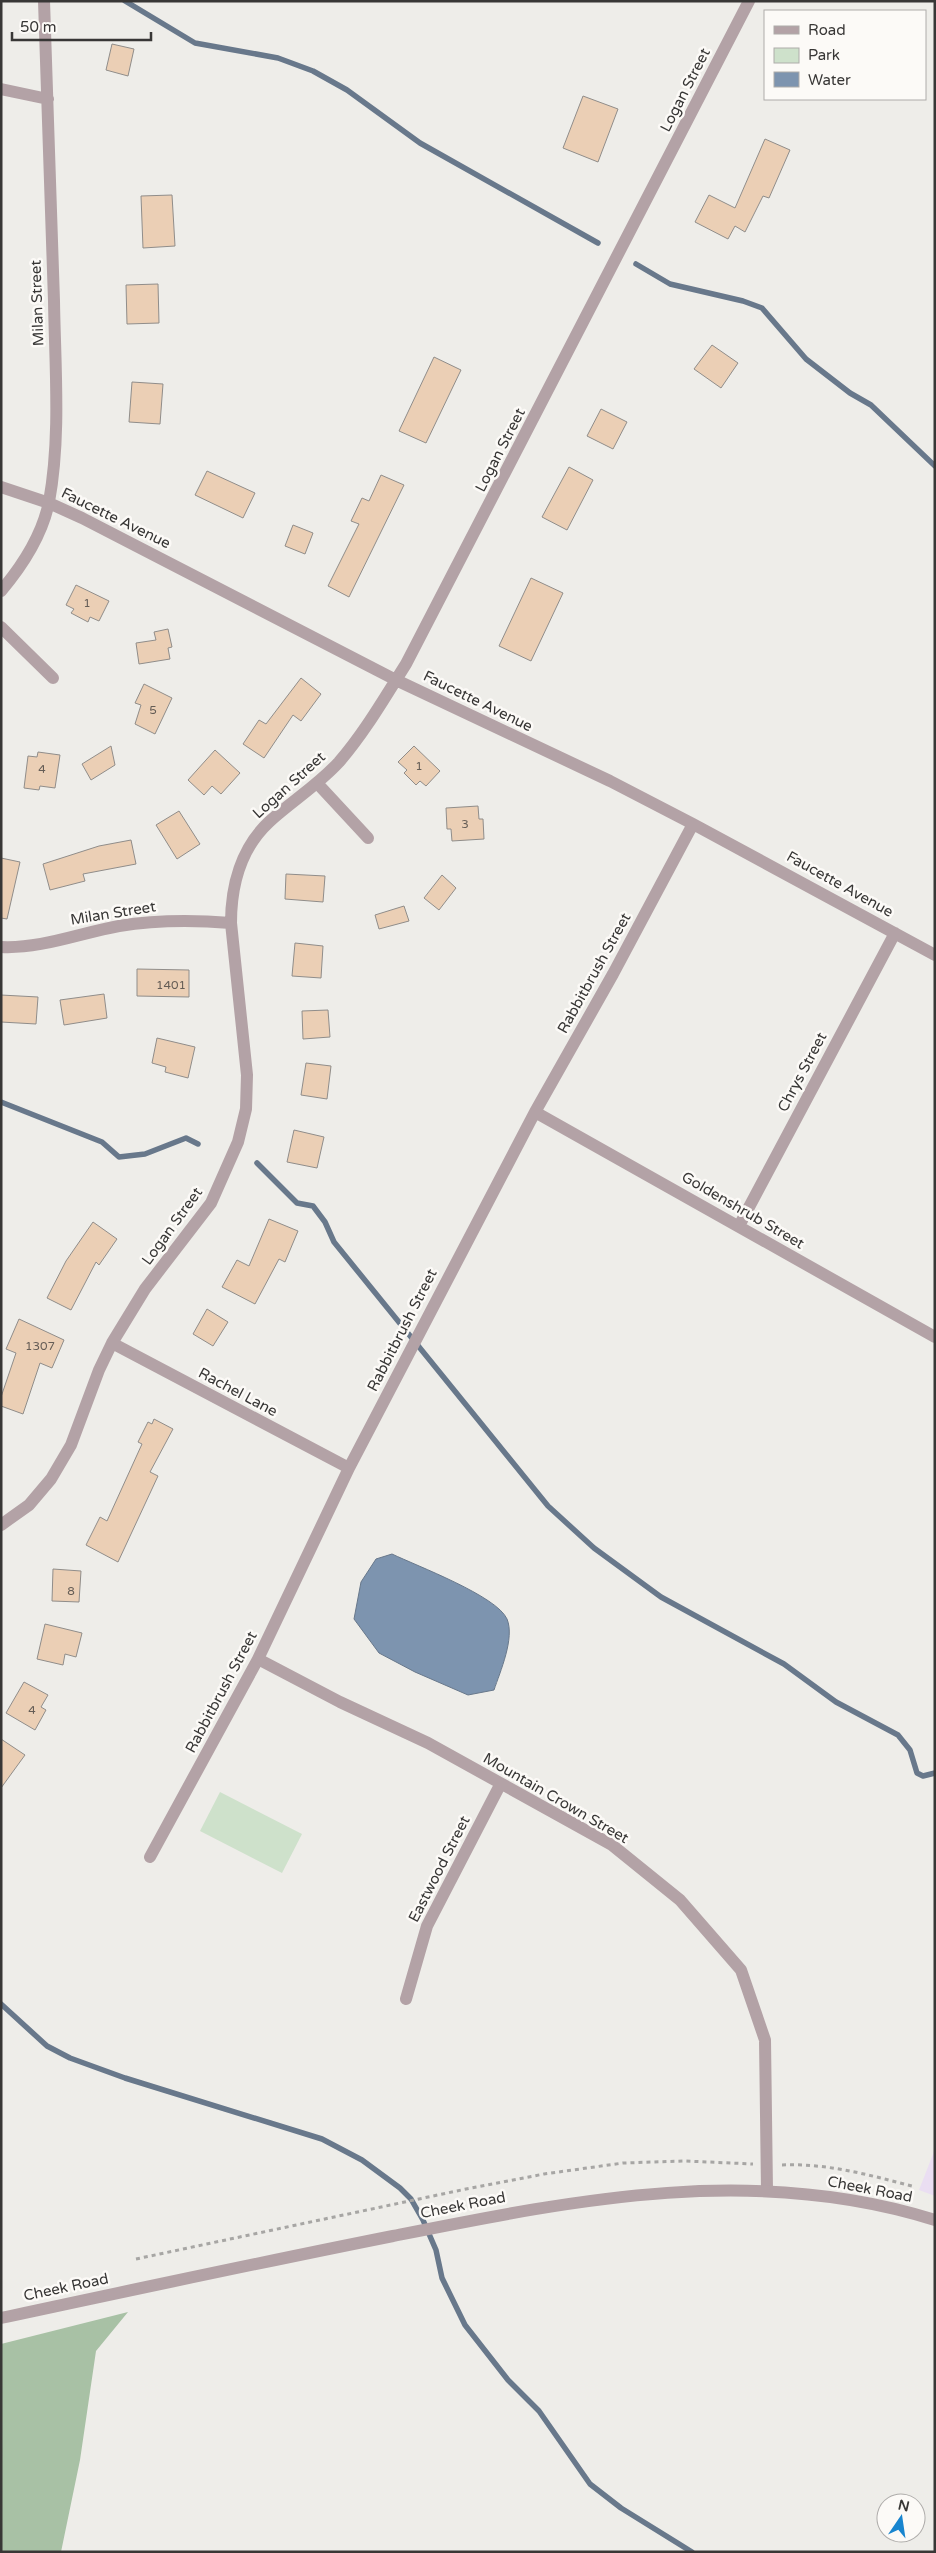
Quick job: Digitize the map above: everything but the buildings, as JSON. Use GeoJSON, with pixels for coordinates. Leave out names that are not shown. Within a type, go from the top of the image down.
{"type":"FeatureCollection","features":[{"type":"Feature","properties":{"kind":"street","name":"Milan Street"},"geometry":{"type":"LineString","coordinates":[[1,591],[29,554],[39,535],[48,503],[54,448],[56,402],[44,1]]}},
{"type":"Feature","properties":{"kind":"street","name":"Logan Street"},"geometry":{"type":"LineString","coordinates":[[1,1525],[29,1505],[42,1491],[56,1470],[71,1445],[99,1370],[112,1343],[145,1289],[211,1203],[238,1142],[246,1109],[247,1075],[231,923],[231,898],[235,878],[253,842],[269,822],[317,783],[338,762],[363,731],[396,680],[459,564],[749,1]]}},
{"type":"Feature","properties":{"kind":"street"},"geometry":{"type":"LineString","coordinates":[[1,89],[48,99]]}},
{"type":"Feature","properties":{"kind":"street","name":"Faucette Avenue"},"geometry":{"type":"LineString","coordinates":[[1,487],[48,503],[396,680],[610,781],[935,955]]}},
{"type":"Feature","properties":{"kind":"street"},"geometry":{"type":"LineString","coordinates":[[1,627],[53,678]]}},
{"type":"Feature","properties":{"kind":"street"},"geometry":{"type":"LineString","coordinates":[[317,783],[368,838]]}},
{"type":"Feature","properties":{"kind":"street","name":"Rabbitbrush Street"},"geometry":{"type":"LineString","coordinates":[[150,1857],[258,1659],[349,1468],[534,1112],[613,974],[693,824]]}},
{"type":"Feature","properties":{"kind":"street","name":"Milan Street"},"geometry":{"type":"LineString","coordinates":[[1,946],[44,944],[73,936],[147,922],[188,920],[231,923]]}},
{"type":"Feature","properties":{"kind":"street","name":"Chrys Street"},"geometry":{"type":"LineString","coordinates":[[739,1226],[895,933]]}},
{"type":"Feature","properties":{"kind":"street","name":"Goldenshrub Street"},"geometry":{"type":"LineString","coordinates":[[534,1112],[935,1338]]}},
{"type":"Feature","properties":{"kind":"street","name":"Rachel Lane"},"geometry":{"type":"LineString","coordinates":[[112,1343],[349,1468]]}},
{"type":"Feature","properties":{"kind":"street","name":"Mountain Crown Street"},"geometry":{"type":"LineString","coordinates":[[258,1659],[340,1702],[428,1743],[612,1846],[680,1900],[741,1970],[765,2040],[767,2191]]}},
{"type":"Feature","properties":{"kind":"street","name":"Eastwood Street"},"geometry":{"type":"LineString","coordinates":[[406,1999],[427,1926],[500,1785]]}},
{"type":"Feature","properties":{"kind":"street","name":"Cheek Road"},"geometry":{"type":"LineString","coordinates":[[1,2318],[294,2255],[536,2208],[653,2192],[767,2191],[865,2202],[935,2220]]}},
{"type":"Feature","properties":{"kind":"path"},"geometry":{"type":"LineString","coordinates":[[136,2259],[544,2174],[623,2163],[685,2160],[728,2163]]}},
{"type":"Feature","properties":{"kind":"path"},"geometry":{"type":"LineString","coordinates":[[778,2165],[816,2165],[853,2171],[912,2186]]}},
{"type":"Feature","properties":{"kind":"shaded area"},"geometry":{"type":"Polygon","coordinates":[[[935,2149],[935,2196],[919,2190],[935,2149]]]}},
{"type":"Feature","properties":{"kind":"green space"},"geometry":{"type":"Polygon","coordinates":[[[220,1792],[302,1834],[282,1873],[200,1831],[220,1792]]]}},
{"type":"Feature","properties":{"kind":"green space"},"geometry":{"type":"Polygon","coordinates":[[[128,2312],[96,2351],[80,2460],[61,2552],[1,2552],[1,2344],[128,2312]]]}},
{"type":"Feature","properties":{"kind":"water"},"geometry":{"type":"Polygon","coordinates":[[[392,1554],[473,1591],[500,1610],[507,1619],[509,1627],[508,1645],[494,1690],[468,1695],[415,1672],[379,1653],[354,1619],[361,1582],[376,1559],[392,1554]]]}},
{"type":"Feature","properties":{"kind":"waterway"},"geometry":{"type":"LineString","coordinates":[[125,1],[195,43],[278,58],[313,71],[347,90],[420,143],[598,243]]}},
{"type":"Feature","properties":{"kind":"waterway"},"geometry":{"type":"LineString","coordinates":[[636,264],[670,284],[743,301],[762,308],[806,359],[850,393],[871,405],[935,466]]}},
{"type":"Feature","properties":{"kind":"waterway"},"geometry":{"type":"LineString","coordinates":[[1,1102],[102,1142],[119,1157],[145,1154],[186,1138],[198,1144]]}},
{"type":"Feature","properties":{"kind":"waterway"},"geometry":{"type":"LineString","coordinates":[[257,1163],[297,1203],[313,1206],[325,1222],[334,1242],[548,1506],[594,1548],[661,1597],[784,1664],[836,1702],[898,1735],[910,1750],[917,1773],[923,1776],[935,1773]]}},
{"type":"Feature","properties":{"kind":"waterway"},"geometry":{"type":"LineString","coordinates":[[1,2004],[47,2046],[70,2058],[125,2078],[322,2139],[362,2160],[400,2188],[411,2199],[423,2220],[436,2250],[442,2278],[465,2325],[508,2380],[539,2411],[590,2484],[621,2508],[692,2552]]}}]}
